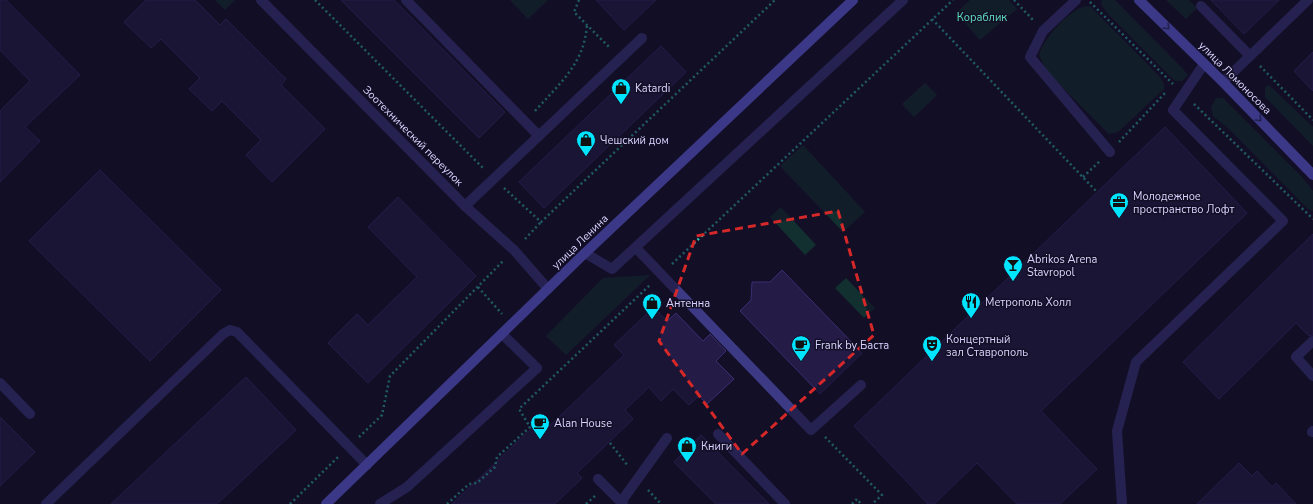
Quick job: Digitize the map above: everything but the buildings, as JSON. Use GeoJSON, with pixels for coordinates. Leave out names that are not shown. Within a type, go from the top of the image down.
{"type":"FeatureCollection","features":[{"type":"Feature","properties":{"kind":"main road","name":"улица Ленина"},"geometry":{"type":"LineString","coordinates":[[326,504],[585,253],[853,0]]}},
{"type":"Feature","properties":{"kind":"main road","name":"улица Ломоносова"},"geometry":{"type":"LineString","coordinates":[[1139,0],[1223,82],[1313,175]]}},
{"type":"Feature","properties":{"kind":"street","name":"Зоотехнический переулок"},"geometry":{"type":"LineString","coordinates":[[261,0],[465,206],[514,250],[548,289]]}},
{"type":"Feature","properties":{"kind":"street"},"geometry":{"type":"LineString","coordinates":[[406,0],[539,136]]}},
{"type":"Feature","properties":{"kind":"street"},"geometry":{"type":"LineString","coordinates":[[585,253],[612,268],[636,248],[903,0]]}},
{"type":"Feature","properties":{"kind":"street"},"geometry":{"type":"LineString","coordinates":[[1076,0],[1043,31],[1030,57],[1110,152]]}},
{"type":"Feature","properties":{"kind":"street"},"geometry":{"type":"LineString","coordinates":[[1223,82],[1308,0]]}},
{"type":"Feature","properties":{"kind":"street"},"geometry":{"type":"LineString","coordinates":[[1201,6],[1250,56]]}},
{"type":"Feature","properties":{"kind":"street"},"geometry":{"type":"LineString","coordinates":[[465,206],[642,38]]}},
{"type":"Feature","properties":{"kind":"street"},"geometry":{"type":"LineString","coordinates":[[1122,504],[1117,431],[1136,362],[1283,221],[1173,110],[1183,93],[1204,64]]}},
{"type":"Feature","properties":{"kind":"street"},"geometry":{"type":"LineString","coordinates":[[636,248],[812,430],[861,385]]}},
{"type":"Feature","properties":{"kind":"street"},"geometry":{"type":"LineString","coordinates":[[46,504],[223,334],[230,330],[237,332],[367,465]]}},
{"type":"Feature","properties":{"kind":"street"},"geometry":{"type":"LineString","coordinates":[[380,504],[407,487],[537,368],[502,334]]}},
{"type":"Feature","properties":{"kind":"street"},"geometry":{"type":"LineString","coordinates":[[1313,341],[1296,358],[1313,376]]}},
{"type":"Feature","properties":{"kind":"street"},"geometry":{"type":"LineString","coordinates":[[0,383],[30,414]]}},
{"type":"Feature","properties":{"kind":"street"},"geometry":{"type":"LineString","coordinates":[[718,434],[785,504]]}},
{"type":"Feature","properties":{"kind":"street"},"geometry":{"type":"LineString","coordinates":[[598,479],[622,503],[667,438]]}},
{"type":"Feature","properties":{"kind":"path"},"geometry":{"type":"LineString","coordinates":[[579,0],[574,12],[603,41]]}},
{"type":"Feature","properties":{"kind":"path"},"geometry":{"type":"LineString","coordinates":[[447,504],[469,484],[477,483],[495,467],[497,457],[530,427],[519,409],[953,0]]}},
{"type":"Feature","properties":{"kind":"path"},"geometry":{"type":"LineString","coordinates":[[1014,0],[1043,31]]}},
{"type":"Feature","properties":{"kind":"path"},"geometry":{"type":"LineString","coordinates":[[1088,0],[1313,219]]}},
{"type":"Feature","properties":{"kind":"path"},"geometry":{"type":"LineString","coordinates":[[932,19],[1097,192]]}},
{"type":"Feature","properties":{"kind":"path"},"geometry":{"type":"LineString","coordinates":[[536,112],[573,68],[586,42],[587,25]]}},
{"type":"Feature","properties":{"kind":"path"},"geometry":{"type":"LineString","coordinates":[[1250,56],[1313,120]]}},
{"type":"Feature","properties":{"kind":"path"},"geometry":{"type":"LineString","coordinates":[[1083,177],[1110,152],[1173,84]]}},
{"type":"Feature","properties":{"kind":"path"},"geometry":{"type":"LineString","coordinates":[[290,504],[382,415],[390,376],[541,222]]}},
{"type":"Feature","properties":{"kind":"path"},"geometry":{"type":"LineString","coordinates":[[815,426],[882,495],[872,504]]}},
{"type":"Feature","properties":{"kind":"path"},"geometry":{"type":"LineString","coordinates":[[852,504],[857,499],[861,504]]}},
{"type":"Feature","properties":{"kind":"highlighted area"},"geometry":{"type":"Polygon","coordinates":[[[838,211],[874,335],[742,454],[659,341],[696,236],[838,211]]]}},
{"type":"Feature","properties":{"kind":"green space"},"geometry":{"type":"Polygon","coordinates":[[[215,0],[235,0],[225,10],[215,0]]]}},
{"type":"Feature","properties":{"kind":"green space"},"geometry":{"type":"Polygon","coordinates":[[[510,0],[548,0],[528,19],[510,0]]]}},
{"type":"Feature","properties":{"kind":"green space","name":"Кораблик"},"geometry":{"type":"Polygon","coordinates":[[[970,0],[1009,0],[1017,9],[980,40],[956,13],[970,0]]]}},
{"type":"Feature","properties":{"kind":"green space"},"geometry":{"type":"Polygon","coordinates":[[[1102,0],[1115,0],[1188,75],[1182,81],[1175,81],[1108,14],[1101,4],[1102,0]]]}},
{"type":"Feature","properties":{"kind":"green space"},"geometry":{"type":"Polygon","coordinates":[[[1166,0],[1189,0],[1197,8],[1186,19],[1166,0]]]}},
{"type":"Feature","properties":{"kind":"green space"},"geometry":{"type":"Polygon","coordinates":[[[1087,6],[1091,7],[1160,77],[1164,84],[1164,89],[1118,132],[1109,134],[1047,72],[1039,55],[1041,48],[1051,33],[1072,13],[1087,6]]]}},
{"type":"Feature","properties":{"kind":"green space"},"geometry":{"type":"Polygon","coordinates":[[[925,83],[937,95],[914,117],[902,104],[925,83]]]}},
{"type":"Feature","properties":{"kind":"green space"},"geometry":{"type":"Polygon","coordinates":[[[1269,85],[1313,127],[1313,146],[1265,97],[1265,87],[1269,85]]]}},
{"type":"Feature","properties":{"kind":"green space"},"geometry":{"type":"Polygon","coordinates":[[[1216,98],[1223,98],[1303,178],[1313,191],[1313,211],[1308,209],[1228,128],[1213,116],[1211,107],[1216,98]]]}},
{"type":"Feature","properties":{"kind":"green space"},"geometry":{"type":"Polygon","coordinates":[[[803,145],[865,212],[843,232],[780,166],[803,145]]]}},
{"type":"Feature","properties":{"kind":"green space"},"geometry":{"type":"Polygon","coordinates":[[[781,207],[816,245],[805,255],[770,217],[781,207]]]}},
{"type":"Feature","properties":{"kind":"green space"},"geometry":{"type":"Polygon","coordinates":[[[650,275],[566,355],[546,336],[603,278],[650,275]]]}},
{"type":"Feature","properties":{"kind":"green space"},"geometry":{"type":"Polygon","coordinates":[[[846,278],[875,308],[864,318],[835,288],[846,278]]]}},
{"type":"Feature","properties":{"kind":"place","name":"Katardi"},"geometry":{"type":"Point","coordinates":[621,105]}},
{"type":"Feature","properties":{"kind":"place","name":"Чешский дом"},"geometry":{"type":"Point","coordinates":[586,157]}},
{"type":"Feature","properties":{"kind":"place","name":"Молодежное пространство Лофт"},"geometry":{"type":"Point","coordinates":[1119,219]}},
{"type":"Feature","properties":{"kind":"place","name":"Abrikos Arena Stavropol"},"geometry":{"type":"Point","coordinates":[1013,282]}},
{"type":"Feature","properties":{"kind":"place","name":"Метрополь Холл"},"geometry":{"type":"Point","coordinates":[971,319]}},
{"type":"Feature","properties":{"kind":"place","name":"Антенна"},"geometry":{"type":"Point","coordinates":[652,320]}},
{"type":"Feature","properties":{"kind":"place","name":"Frank by Баста"},"geometry":{"type":"Point","coordinates":[801,362]}},
{"type":"Feature","properties":{"kind":"place","name":"Концертный зал Ставрополь"},"geometry":{"type":"Point","coordinates":[932,362]}},
{"type":"Feature","properties":{"kind":"place","name":"Alan House"},"geometry":{"type":"Point","coordinates":[540,440]}},
{"type":"Feature","properties":{"kind":"place","name":"Книги"},"geometry":{"type":"Point","coordinates":[687,463]}}]}
